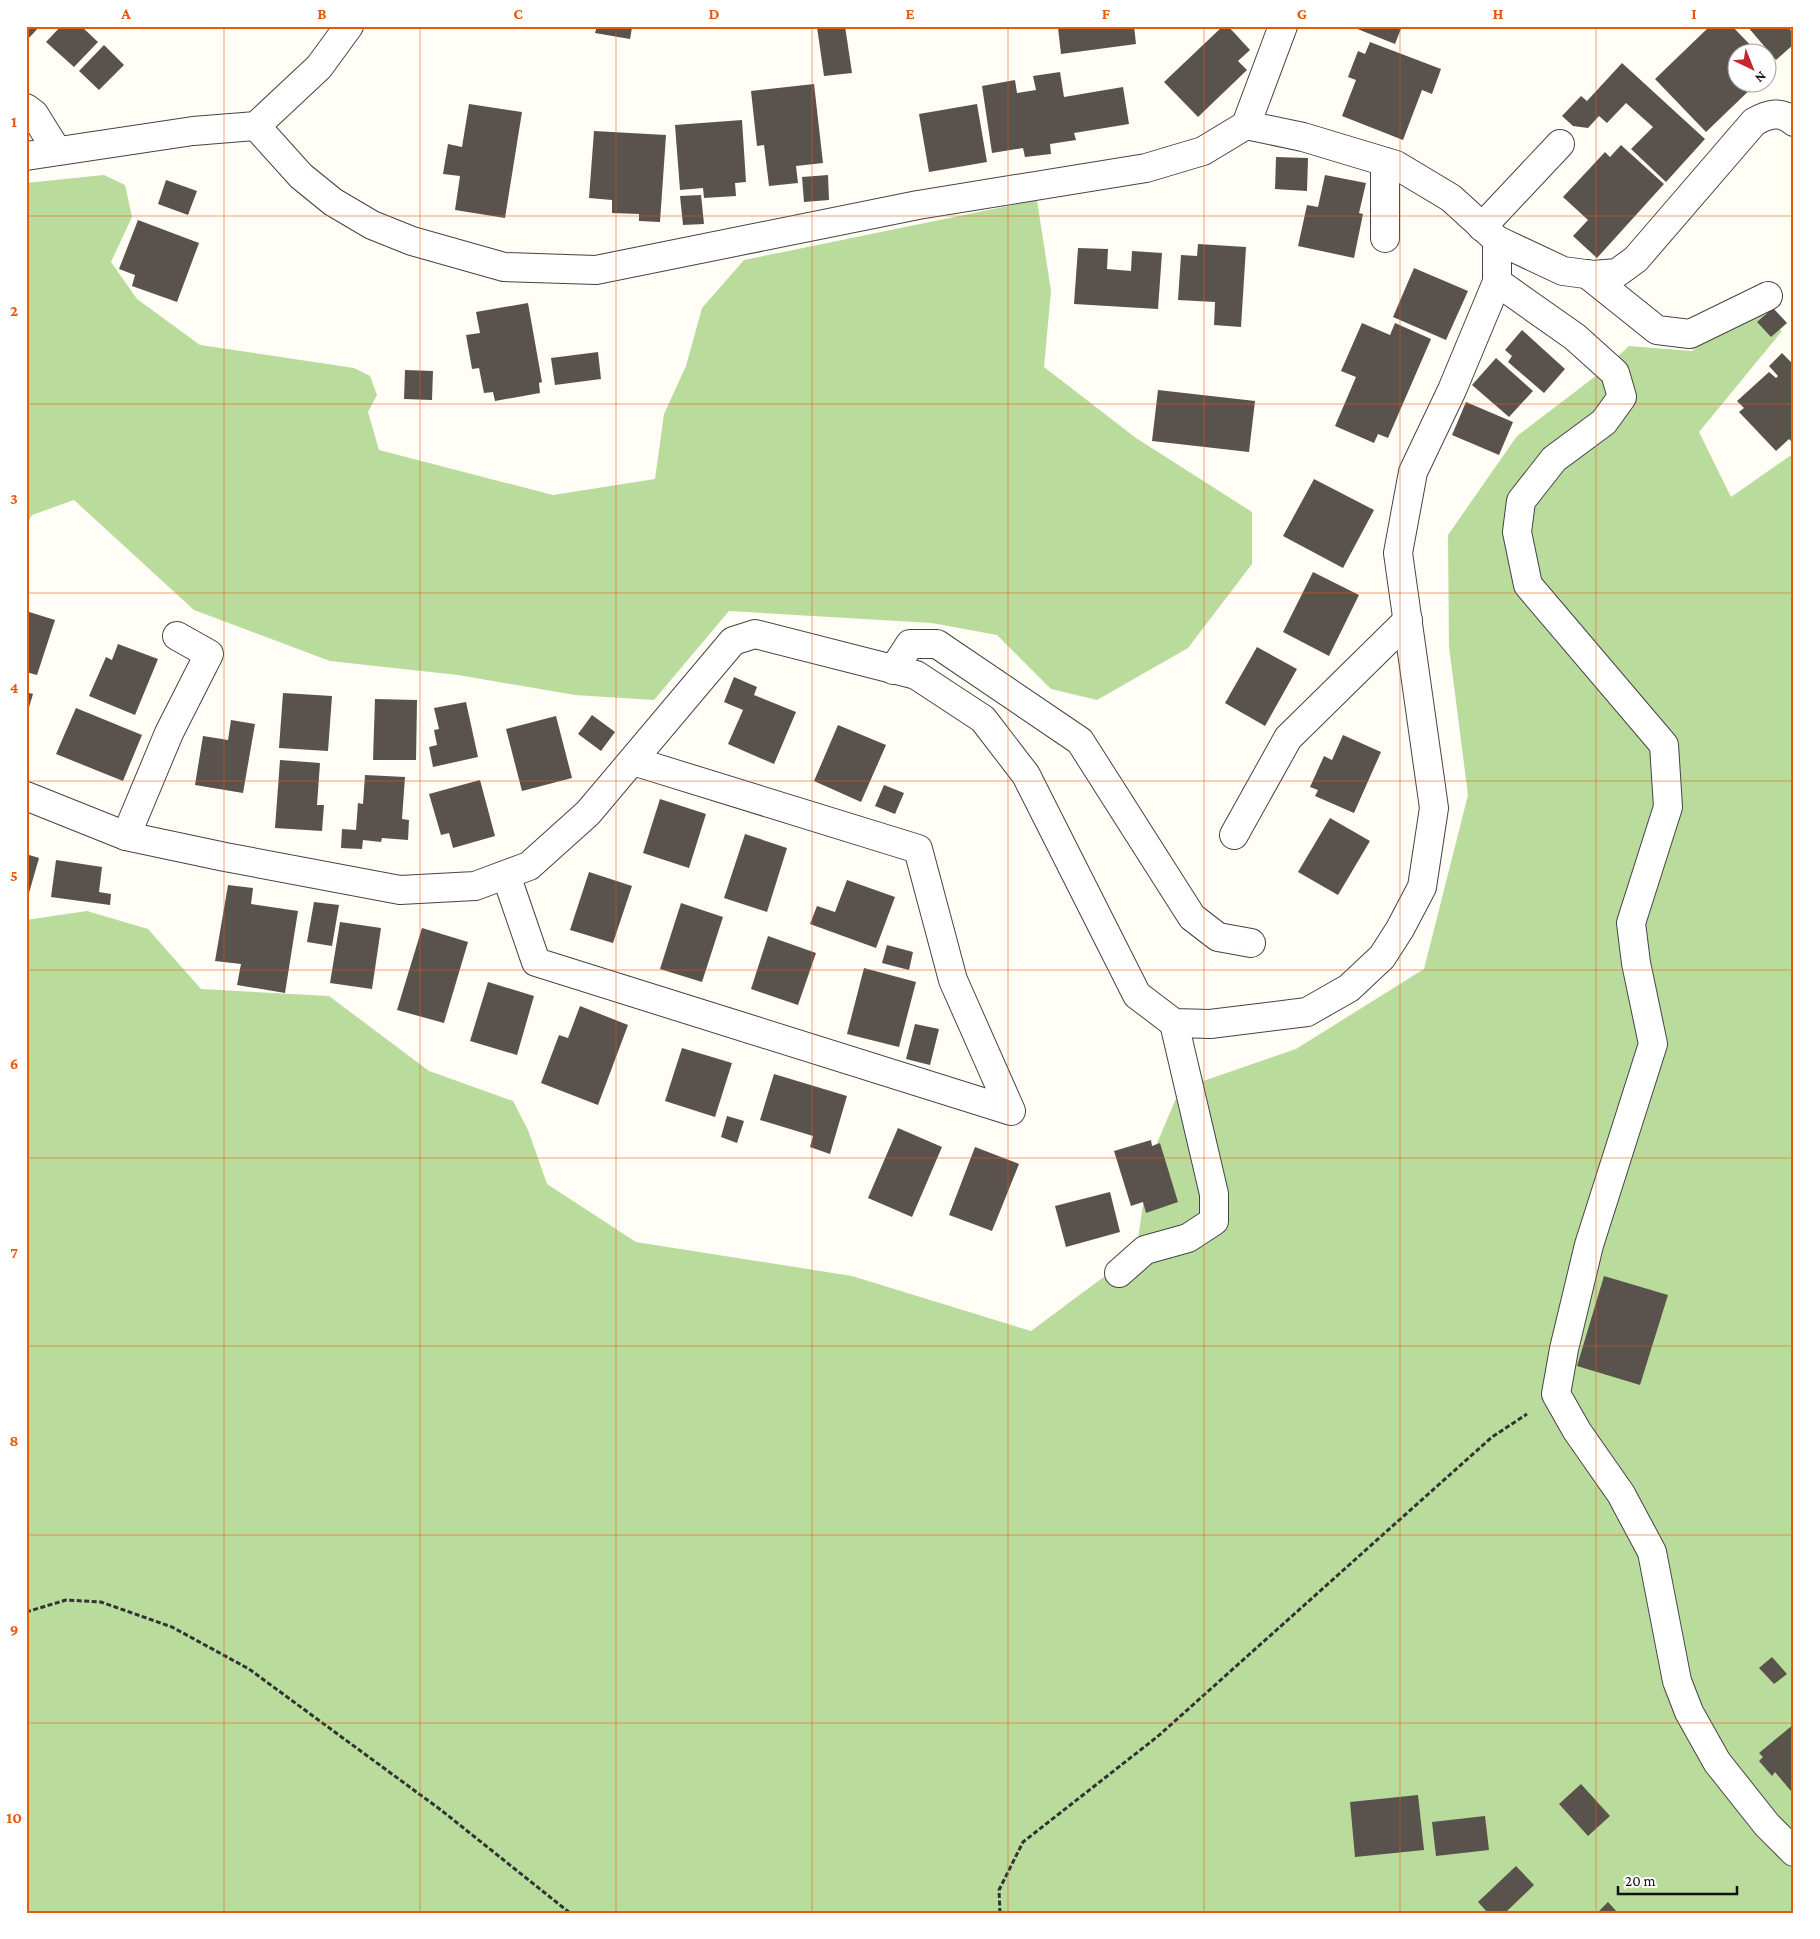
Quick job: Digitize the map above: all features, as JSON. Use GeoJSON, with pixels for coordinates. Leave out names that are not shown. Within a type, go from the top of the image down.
{"type":"FeatureCollection","features":[{"type":"Feature","properties":{"kind":"street"},"geometry":{"type":"LineString","coordinates":[[26,156],[193,132],[256,126],[319,67],[349,26]]}},
{"type":"Feature","properties":{"kind":"street"},"geometry":{"type":"LineString","coordinates":[[256,126],[301,176],[333,202],[372,225],[412,241],[504,267],[596,270],[918,204],[1146,168],[1203,151],[1246,126],[1283,26]]}},
{"type":"Feature","properties":{"kind":"street"},"geometry":{"type":"LineString","coordinates":[[26,108],[34,114],[57,151]]}},
{"type":"Feature","properties":{"kind":"street"},"geometry":{"type":"LineString","coordinates":[[1246,126],[1303,137],[1396,165],[1451,198],[1490,233],[1563,271],[1586,274],[1616,273],[1636,259],[1754,122],[1766,115],[1776,114],[1788,117],[1794,122]]}},
{"type":"Feature","properties":{"kind":"street"},"geometry":{"type":"LineString","coordinates":[[26,796],[126,836],[400,890],[475,886],[528,866],[581,819],[633,761],[733,641],[755,634],[775,637],[916,675],[983,719],[1026,775],[1137,994],[1174,1023],[1210,1024],[1306,1012],[1349,988],[1382,958],[1400,929],[1422,886],[1434,808],[1398,553],[1413,472],[1452,390],[1497,282],[1490,233],[1560,144]]}},
{"type":"Feature","properties":{"kind":"street"},"geometry":{"type":"LineString","coordinates":[[1384,238],[1385,162]]}},
{"type":"Feature","properties":{"kind":"street"},"geometry":{"type":"LineString","coordinates":[[1586,274],[1657,330],[1690,334],[1768,296]]}},
{"type":"Feature","properties":{"kind":"street"},"geometry":{"type":"LineString","coordinates":[[1497,282],[1576,337],[1615,373],[1622,397],[1604,422],[1554,459],[1521,502],[1517,532],[1528,585],[1664,745],[1668,807],[1631,923],[1636,963],[1654,1044],[1589,1246],[1564,1349],[1556,1394],[1577,1431],[1621,1494],[1652,1552],[1677,1682],[1689,1712],[1716,1762],[1767,1824],[1794,1852]]}},
{"type":"Feature","properties":{"kind":"street"},"geometry":{"type":"LineString","coordinates":[[1234,835],[1288,738],[1408,620]]}},
{"type":"Feature","properties":{"kind":"street"},"geometry":{"type":"LineString","coordinates":[[126,836],[169,734],[209,654],[177,636]]}},
{"type":"Feature","properties":{"kind":"street"},"geometry":{"type":"LineString","coordinates":[[893,670],[910,644],[937,644],[1080,741],[1192,917],[1218,937],[1251,943]]}},
{"type":"Feature","properties":{"kind":"street"},"geometry":{"type":"LineString","coordinates":[[506,875],[536,962],[1011,1110],[953,980],[918,849],[633,761]]}},
{"type":"Feature","properties":{"kind":"street"},"geometry":{"type":"LineString","coordinates":[[1120,1274],[1145,1250],[1188,1238],[1214,1221],[1214,1194],[1174,1023]]}},
{"type":"Feature","properties":{"kind":"path"},"geometry":{"type":"LineString","coordinates":[[1000,1913],[999,1890],[1023,1842],[1157,1737],[1492,1437],[1556,1394]]}},
{"type":"Feature","properties":{"kind":"path"},"geometry":{"type":"LineString","coordinates":[[26,1612],[66,1600],[101,1602],[172,1627],[249,1669],[441,1810],[570,1913]]}},
{"type":"Feature","properties":{"kind":"green space"},"geometry":{"type":"Polygon","coordinates":[[[104,175],[125,185],[132,217],[111,262],[137,299],[200,345],[354,368],[370,376],[377,395],[368,412],[379,450],[553,495],[655,479],[664,414],[686,366],[702,308],[744,260],[1037,200],[1051,291],[1044,367],[1136,438],[1252,512],[1252,564],[1188,648],[1097,700],[1051,689],[997,635],[932,623],[729,611],[654,700],[575,695],[458,675],[330,661],[194,610],[74,500],[32,515],[26,526],[26,183],[104,175]]]}},
{"type":"Feature","properties":{"kind":"green space"},"geometry":{"type":"Polygon","coordinates":[[[1753,304],[1782,331],[1699,432],[1731,497],[1794,453],[1794,1913],[26,1913],[26,920],[87,911],[148,929],[201,989],[329,996],[429,1071],[513,1101],[528,1130],[547,1184],[636,1242],[852,1276],[1031,1331],[1136,1253],[1149,1162],[1180,1089],[1296,1049],[1424,969],[1468,795],[1449,647],[1448,535],[1517,436],[1601,372],[1629,346],[1692,351],[1753,304]]]}},
{"type":"Feature","properties":{"kind":"building"},"geometry":{"type":"Polygon","coordinates":[[[26,26],[40,26],[28,39],[26,26]]]}},
{"type":"Feature","properties":{"kind":"building"},"geometry":{"type":"Polygon","coordinates":[[[61,26],[81,26],[98,42],[74,67],[46,42],[61,26]]]}},
{"type":"Feature","properties":{"kind":"building"},"geometry":{"type":"Polygon","coordinates":[[[597,26],[632,28],[630,39],[595,33],[597,26]]]}},
{"type":"Feature","properties":{"kind":"building"},"geometry":{"type":"Polygon","coordinates":[[[845,26],[852,73],[824,76],[817,27],[845,26]]]}},
{"type":"Feature","properties":{"kind":"building"},"geometry":{"type":"Polygon","coordinates":[[[1074,26],[1134,26],[1136,44],[1061,54],[1058,28],[1074,26]]]}},
{"type":"Feature","properties":{"kind":"building"},"geometry":{"type":"Polygon","coordinates":[[[1223,26],[1228,26],[1250,50],[1238,61],[1247,70],[1198,117],[1164,82],[1223,26]]]}},
{"type":"Feature","properties":{"kind":"building"},"geometry":{"type":"Polygon","coordinates":[[[1350,26],[1402,26],[1395,44],[1350,26]]]}},
{"type":"Feature","properties":{"kind":"building"},"geometry":{"type":"Polygon","coordinates":[[[1710,26],[1732,26],[1747,42],[1728,42],[1728,92],[1748,92],[1706,132],[1655,79],[1710,26]]]}},
{"type":"Feature","properties":{"kind":"building"},"geometry":{"type":"Polygon","coordinates":[[[1747,26],[1787,26],[1794,34],[1794,44],[1778,58],[1778,42],[1761,42],[1747,26]]]}},
{"type":"Feature","properties":{"kind":"building"},"geometry":{"type":"Polygon","coordinates":[[[1370,42],[1441,69],[1432,94],[1422,90],[1403,140],[1342,116],[1356,80],[1348,77],[1358,51],[1365,54],[1370,42]]]}},
{"type":"Feature","properties":{"kind":"building"},"geometry":{"type":"Polygon","coordinates":[[[104,45],[124,65],[99,90],[79,71],[104,45]]]}},
{"type":"Feature","properties":{"kind":"building"},"geometry":{"type":"Polygon","coordinates":[[[1622,63],[1705,139],[1666,182],[1631,149],[1653,127],[1626,103],[1607,123],[1599,116],[1588,128],[1573,126],[1562,116],[1581,96],[1587,101],[1622,63]]]}},
{"type":"Feature","properties":{"kind":"building"},"geometry":{"type":"Polygon","coordinates":[[[1060,72],[1064,97],[1123,87],[1129,124],[1074,133],[1076,140],[1050,144],[1051,154],[1025,157],[1023,148],[992,153],[982,86],[1015,80],[1017,93],[1036,90],[1033,76],[1060,72]]]}},
{"type":"Feature","properties":{"kind":"building"},"geometry":{"type":"Polygon","coordinates":[[[814,84],[823,163],[796,166],[798,183],[769,186],[764,145],[757,146],[751,91],[814,84]]]}},
{"type":"Feature","properties":{"kind":"building"},"geometry":{"type":"Polygon","coordinates":[[[469,104],[522,112],[505,218],[455,210],[460,176],[443,174],[448,144],[462,147],[469,104]]]}},
{"type":"Feature","properties":{"kind":"building"},"geometry":{"type":"Polygon","coordinates":[[[977,104],[987,162],[929,172],[919,114],[977,104]]]}},
{"type":"Feature","properties":{"kind":"building"},"geometry":{"type":"Polygon","coordinates":[[[742,120],[746,182],[735,183],[736,196],[704,198],[703,188],[680,190],[675,125],[742,120]]]}},
{"type":"Feature","properties":{"kind":"building"},"geometry":{"type":"Polygon","coordinates":[[[594,131],[666,135],[660,222],[639,221],[639,214],[612,213],[612,200],[589,198],[594,131]]]}},
{"type":"Feature","properties":{"kind":"building"},"geometry":{"type":"Polygon","coordinates":[[[1621,145],[1664,184],[1597,258],[1573,236],[1588,220],[1563,197],[1605,152],[1610,157],[1621,145]]]}},
{"type":"Feature","properties":{"kind":"building"},"geometry":{"type":"Polygon","coordinates":[[[1276,157],[1308,158],[1307,191],[1275,189],[1276,157]]]}},
{"type":"Feature","properties":{"kind":"building"},"geometry":{"type":"Polygon","coordinates":[[[828,175],[829,200],[804,202],[802,177],[828,175]]]}},
{"type":"Feature","properties":{"kind":"building"},"geometry":{"type":"Polygon","coordinates":[[[1325,175],[1366,183],[1359,213],[1363,214],[1354,258],[1298,246],[1307,205],[1318,207],[1325,175]]]}},
{"type":"Feature","properties":{"kind":"building"},"geometry":{"type":"Polygon","coordinates":[[[166,180],[197,191],[188,215],[158,204],[166,180]]]}},
{"type":"Feature","properties":{"kind":"building"},"geometry":{"type":"Polygon","coordinates":[[[701,195],[704,224],[683,225],[680,196],[701,195]]]}},
{"type":"Feature","properties":{"kind":"building"},"geometry":{"type":"Polygon","coordinates":[[[138,220],[199,243],[177,302],[132,286],[135,275],[119,269],[138,220]]]}},
{"type":"Feature","properties":{"kind":"building"},"geometry":{"type":"Polygon","coordinates":[[[1198,244],[1246,247],[1241,327],[1214,325],[1215,302],[1178,300],[1181,255],[1197,256],[1198,244]]]}},
{"type":"Feature","properties":{"kind":"building"},"geometry":{"type":"Polygon","coordinates":[[[1078,248],[1108,249],[1107,269],[1131,271],[1132,251],[1162,253],[1158,309],[1074,304],[1078,248]]]}},
{"type":"Feature","properties":{"kind":"building"},"geometry":{"type":"Polygon","coordinates":[[[1414,268],[1468,291],[1446,340],[1393,317],[1414,268]]]}},
{"type":"Feature","properties":{"kind":"building"},"geometry":{"type":"Polygon","coordinates":[[[528,303],[542,382],[539,383],[540,393],[495,401],[493,392],[484,393],[479,368],[472,369],[466,335],[480,333],[476,312],[528,303]]]}},
{"type":"Feature","properties":{"kind":"building"},"geometry":{"type":"Polygon","coordinates":[[[1773,308],[1787,323],[1771,337],[1757,322],[1773,308]]]}},
{"type":"Feature","properties":{"kind":"building"},"geometry":{"type":"Polygon","coordinates":[[[1362,323],[1390,335],[1395,323],[1431,339],[1388,438],[1378,434],[1374,443],[1335,426],[1356,377],[1341,371],[1362,323]]]}},
{"type":"Feature","properties":{"kind":"building"},"geometry":{"type":"Polygon","coordinates":[[[1522,330],[1565,369],[1544,393],[1508,362],[1512,356],[1505,350],[1522,330]]]}},
{"type":"Feature","properties":{"kind":"building"},"geometry":{"type":"Polygon","coordinates":[[[598,352],[601,379],[555,385],[551,358],[598,352]]]}},
{"type":"Feature","properties":{"kind":"building"},"geometry":{"type":"Polygon","coordinates":[[[1782,353],[1792,363],[1794,361],[1794,441],[1792,442],[1789,439],[1776,451],[1739,412],[1744,408],[1737,401],[1769,372],[1776,378],[1778,376],[1769,366],[1782,353]]]}},
{"type":"Feature","properties":{"kind":"building"},"geometry":{"type":"Polygon","coordinates":[[[1496,358],[1533,391],[1509,417],[1472,385],[1496,358]]]}},
{"type":"Feature","properties":{"kind":"building"},"geometry":{"type":"Polygon","coordinates":[[[405,370],[433,371],[432,400],[404,399],[405,370]]]}},
{"type":"Feature","properties":{"kind":"building"},"geometry":{"type":"Polygon","coordinates":[[[1158,390],[1255,401],[1249,452],[1152,441],[1158,390]]]}},
{"type":"Feature","properties":{"kind":"building"},"geometry":{"type":"Polygon","coordinates":[[[1466,402],[1513,422],[1499,455],[1452,435],[1466,402]]]}},
{"type":"Feature","properties":{"kind":"building"},"geometry":{"type":"Polygon","coordinates":[[[1314,479],[1374,510],[1343,568],[1283,536],[1314,479]]]}},
{"type":"Feature","properties":{"kind":"building"},"geometry":{"type":"Polygon","coordinates":[[[1313,572],[1359,595],[1329,656],[1283,632],[1313,572]]]}},
{"type":"Feature","properties":{"kind":"building"},"geometry":{"type":"Polygon","coordinates":[[[26,611],[55,620],[37,675],[26,672],[26,611]]]}},
{"type":"Feature","properties":{"kind":"building"},"geometry":{"type":"Polygon","coordinates":[[[118,644],[158,659],[135,715],[89,696],[106,657],[112,660],[118,644]]]}},
{"type":"Feature","properties":{"kind":"building"},"geometry":{"type":"Polygon","coordinates":[[[1257,647],[1297,669],[1265,726],[1225,703],[1257,647]]]}},
{"type":"Feature","properties":{"kind":"building"},"geometry":{"type":"Polygon","coordinates":[[[734,677],[757,687],[754,695],[796,712],[774,764],[728,744],[743,710],[724,702],[734,677]]]}},
{"type":"Feature","properties":{"kind":"building"},"geometry":{"type":"Polygon","coordinates":[[[26,692],[33,694],[27,714],[26,714],[26,692]]]}},
{"type":"Feature","properties":{"kind":"building"},"geometry":{"type":"Polygon","coordinates":[[[283,693],[332,696],[328,751],[279,748],[283,693]]]}},
{"type":"Feature","properties":{"kind":"building"},"geometry":{"type":"Polygon","coordinates":[[[375,699],[417,700],[416,760],[373,760],[375,699]]]}},
{"type":"Feature","properties":{"kind":"building"},"geometry":{"type":"Polygon","coordinates":[[[466,702],[478,757],[433,767],[429,747],[437,745],[434,730],[439,729],[434,708],[466,702]]]}},
{"type":"Feature","properties":{"kind":"building"},"geometry":{"type":"Polygon","coordinates":[[[76,708],[142,735],[123,781],[56,754],[76,708]]]}},
{"type":"Feature","properties":{"kind":"building"},"geometry":{"type":"Polygon","coordinates":[[[592,715],[615,732],[601,751],[578,734],[592,715]]]}},
{"type":"Feature","properties":{"kind":"building"},"geometry":{"type":"Polygon","coordinates":[[[556,716],[572,778],[522,791],[506,729],[556,716]]]}},
{"type":"Feature","properties":{"kind":"building"},"geometry":{"type":"Polygon","coordinates":[[[231,720],[255,724],[243,793],[195,785],[203,736],[228,740],[231,720]]]}},
{"type":"Feature","properties":{"kind":"building"},"geometry":{"type":"Polygon","coordinates":[[[838,725],[886,745],[861,802],[814,781],[838,725]]]}},
{"type":"Feature","properties":{"kind":"building"},"geometry":{"type":"Polygon","coordinates":[[[1343,735],[1381,752],[1354,813],[1315,796],[1318,790],[1310,787],[1324,756],[1332,760],[1343,735]]]}},
{"type":"Feature","properties":{"kind":"building"},"geometry":{"type":"Polygon","coordinates":[[[280,760],[320,763],[317,805],[324,805],[322,831],[275,828],[280,760]]]}},
{"type":"Feature","properties":{"kind":"building"},"geometry":{"type":"Polygon","coordinates":[[[365,775],[405,777],[402,819],[409,820],[408,840],[382,838],[381,842],[363,840],[362,849],[341,848],[342,829],[356,830],[358,803],[363,804],[365,775]]]}},
{"type":"Feature","properties":{"kind":"building"},"geometry":{"type":"Polygon","coordinates":[[[480,780],[495,836],[453,848],[449,833],[441,835],[429,794],[480,780]]]}},
{"type":"Feature","properties":{"kind":"building"},"geometry":{"type":"Polygon","coordinates":[[[884,785],[904,793],[895,814],[875,806],[884,785]]]}},
{"type":"Feature","properties":{"kind":"building"},"geometry":{"type":"Polygon","coordinates":[[[660,799],[706,814],[689,868],[643,853],[660,799]]]}},
{"type":"Feature","properties":{"kind":"building"},"geometry":{"type":"Polygon","coordinates":[[[1330,818],[1370,841],[1338,895],[1298,872],[1330,818]]]}},
{"type":"Feature","properties":{"kind":"building"},"geometry":{"type":"Polygon","coordinates":[[[745,834],[787,848],[767,912],[724,898],[745,834]]]}},
{"type":"Feature","properties":{"kind":"building"},"geometry":{"type":"Polygon","coordinates":[[[26,854],[39,858],[27,900],[26,900],[26,854]]]}},
{"type":"Feature","properties":{"kind":"building"},"geometry":{"type":"Polygon","coordinates":[[[56,860],[102,867],[99,892],[111,894],[110,905],[51,897],[56,860]]]}},
{"type":"Feature","properties":{"kind":"building"},"geometry":{"type":"Polygon","coordinates":[[[589,872],[632,886],[613,943],[570,930],[589,872]]]}},
{"type":"Feature","properties":{"kind":"building"},"geometry":{"type":"Polygon","coordinates":[[[847,880],[895,897],[876,948],[810,924],[817,906],[835,912],[847,880]]]}},
{"type":"Feature","properties":{"kind":"building"},"geometry":{"type":"Polygon","coordinates":[[[228,885],[253,888],[251,904],[298,911],[285,993],[237,985],[241,964],[215,961],[228,885]]]}},
{"type":"Feature","properties":{"kind":"building"},"geometry":{"type":"Polygon","coordinates":[[[314,902],[339,905],[332,946],[307,942],[314,902]]]}},
{"type":"Feature","properties":{"kind":"building"},"geometry":{"type":"Polygon","coordinates":[[[681,903],[723,917],[702,982],[660,969],[681,903]]]}},
{"type":"Feature","properties":{"kind":"building"},"geometry":{"type":"Polygon","coordinates":[[[340,922],[381,928],[372,989],[330,983],[340,922]]]}},
{"type":"Feature","properties":{"kind":"building"},"geometry":{"type":"Polygon","coordinates":[[[422,928],[468,942],[444,1023],[397,1010],[422,928]]]}},
{"type":"Feature","properties":{"kind":"building"},"geometry":{"type":"Polygon","coordinates":[[[768,936],[816,953],[798,1005],[751,989],[768,936]]]}},
{"type":"Feature","properties":{"kind":"building"},"geometry":{"type":"Polygon","coordinates":[[[887,945],[913,952],[909,970],[882,963],[887,945]]]}},
{"type":"Feature","properties":{"kind":"building"},"geometry":{"type":"Polygon","coordinates":[[[864,968],[916,982],[899,1047],[847,1034],[864,968]]]}},
{"type":"Feature","properties":{"kind":"building"},"geometry":{"type":"Polygon","coordinates":[[[488,982],[534,996],[517,1055],[470,1041],[488,982]]]}},
{"type":"Feature","properties":{"kind":"building"},"geometry":{"type":"Polygon","coordinates":[[[580,1006],[628,1025],[598,1105],[541,1083],[559,1035],[568,1038],[580,1006]]]}},
{"type":"Feature","properties":{"kind":"building"},"geometry":{"type":"Polygon","coordinates":[[[915,1024],[939,1029],[930,1065],[906,1059],[915,1024]]]}},
{"type":"Feature","properties":{"kind":"building"},"geometry":{"type":"Polygon","coordinates":[[[682,1048],[732,1063],[715,1117],[665,1101],[682,1048]]]}},
{"type":"Feature","properties":{"kind":"building"},"geometry":{"type":"Polygon","coordinates":[[[774,1074],[847,1096],[830,1154],[810,1147],[813,1136],[760,1120],[774,1074]]]}},
{"type":"Feature","properties":{"kind":"building"},"geometry":{"type":"Polygon","coordinates":[[[727,1116],[744,1121],[737,1143],[721,1137],[727,1116]]]}},
{"type":"Feature","properties":{"kind":"building"},"geometry":{"type":"Polygon","coordinates":[[[898,1128],[942,1147],[912,1217],[868,1198],[898,1128]]]}},
{"type":"Feature","properties":{"kind":"building"},"geometry":{"type":"Polygon","coordinates":[[[1151,1140],[1152,1146],[1160,1143],[1178,1202],[1146,1213],[1143,1202],[1131,1206],[1114,1151],[1151,1140]]]}},
{"type":"Feature","properties":{"kind":"building"},"geometry":{"type":"Polygon","coordinates":[[[975,1147],[1019,1164],[992,1231],[949,1215],[975,1147]]]}},
{"type":"Feature","properties":{"kind":"building"},"geometry":{"type":"Polygon","coordinates":[[[1110,1192],[1120,1232],[1066,1247],[1055,1206],[1110,1192]]]}},
{"type":"Feature","properties":{"kind":"building"},"geometry":{"type":"Polygon","coordinates":[[[1604,1276],[1668,1295],[1640,1385],[1577,1366],[1604,1276]]]}},
{"type":"Feature","properties":{"kind":"building"},"geometry":{"type":"Polygon","coordinates":[[[1772,1657],[1787,1674],[1774,1684],[1759,1668],[1772,1657]]]}},
{"type":"Feature","properties":{"kind":"building"},"geometry":{"type":"Polygon","coordinates":[[[1794,1724],[1794,1788],[1791,1791],[1775,1772],[1772,1776],[1759,1761],[1763,1757],[1759,1753],[1794,1724]]]}},
{"type":"Feature","properties":{"kind":"building"},"geometry":{"type":"Polygon","coordinates":[[[1581,1784],[1610,1816],[1588,1836],[1559,1804],[1581,1784]]]}},
{"type":"Feature","properties":{"kind":"building"},"geometry":{"type":"Polygon","coordinates":[[[1418,1795],[1424,1850],[1355,1857],[1350,1802],[1418,1795]]]}},
{"type":"Feature","properties":{"kind":"building"},"geometry":{"type":"Polygon","coordinates":[[[1485,1816],[1489,1850],[1436,1856],[1432,1822],[1485,1816]]]}},
{"type":"Feature","properties":{"kind":"building"},"geometry":{"type":"Polygon","coordinates":[[[1516,1866],[1534,1885],[1505,1913],[1488,1913],[1478,1902],[1516,1866]]]}},
{"type":"Feature","properties":{"kind":"building"},"geometry":{"type":"Polygon","coordinates":[[[1608,1902],[1618,1913],[1597,1913],[1608,1902]]]}}]}
